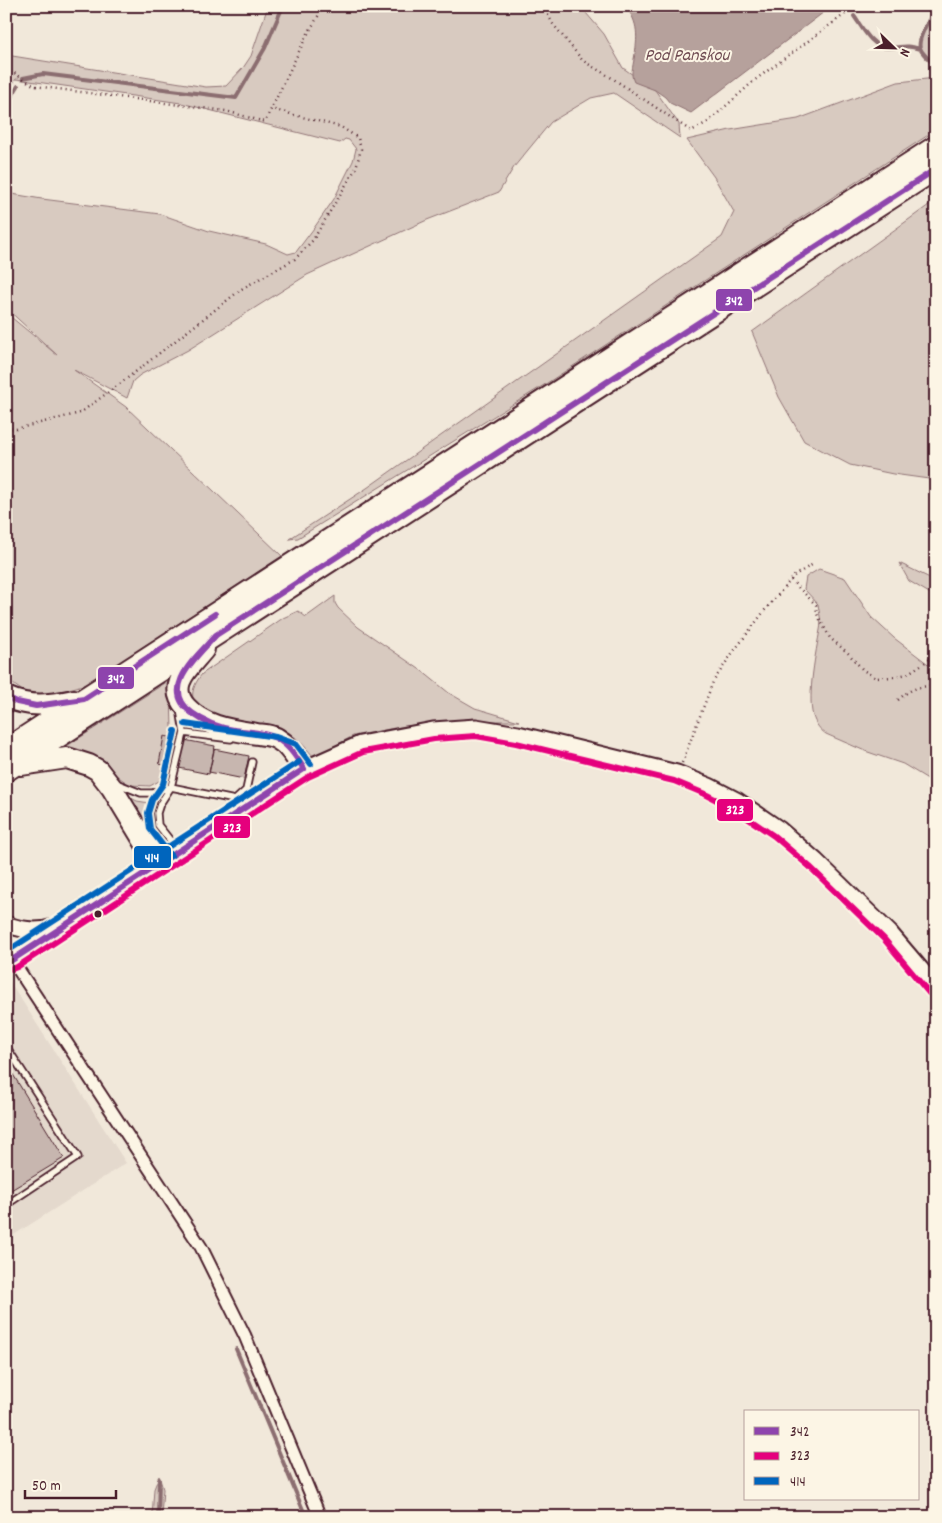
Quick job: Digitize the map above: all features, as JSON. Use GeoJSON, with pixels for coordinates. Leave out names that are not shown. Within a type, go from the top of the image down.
{"type":"FeatureCollection","features":[{"type":"Feature","properties":{"kind":"highway"},"geometry":{"type":"LineString","coordinates":[[9,762],[84,699],[936,146]]}},
{"type":"Feature","properties":{"kind":"highway"},"geometry":{"type":"LineString","coordinates":[[9,762],[216,635],[936,169]]}},
{"type":"Feature","properties":{"kind":"highway"},"geometry":{"type":"LineString","coordinates":[[216,635],[183,675],[178,686],[180,698],[190,712],[213,725],[278,739],[282,748],[304,769]]}},
{"type":"Feature","properties":{"kind":"highway"},"geometry":{"type":"LineString","coordinates":[[6,697],[16,702],[36,706],[84,699]]}},
{"type":"Feature","properties":{"kind":"highway"},"geometry":{"type":"LineString","coordinates":[[9,762],[67,758],[89,764],[105,778],[158,864]]}},
{"type":"Feature","properties":{"kind":"street"},"geometry":{"type":"LineString","coordinates":[[320,1517],[245,1336],[201,1247],[8,958],[71,921],[304,769],[360,744],[433,730],[476,727],[518,734],[677,773],[709,786],[738,801],[779,829],[816,861],[890,932],[936,987]]}},
{"type":"Feature","properties":{"kind":"street"},"geometry":{"type":"LineString","coordinates":[[6,924],[23,929],[36,930],[71,921]]}},
{"type":"Feature","properties":{"kind":"lane"},"geometry":{"type":"LineString","coordinates":[[178,851],[158,825],[157,813],[160,804],[171,787],[184,733],[180,698]]}},
{"type":"Feature","properties":{"kind":"lane"},"geometry":{"type":"LineString","coordinates":[[184,733],[238,740]]}},
{"type":"Feature","properties":{"kind":"lane"},"geometry":{"type":"LineString","coordinates":[[105,778],[141,793],[152,793],[171,787],[235,800],[246,790],[252,762]]}},
{"type":"Feature","properties":{"kind":"lane"},"geometry":{"type":"LineString","coordinates":[[6,1046],[78,1157],[6,1205]]}},
{"type":"Feature","properties":{"kind":"path"},"geometry":{"type":"LineString","coordinates":[[6,68],[35,86],[226,111],[265,122],[306,37],[324,6]]}},
{"type":"Feature","properties":{"kind":"path"},"geometry":{"type":"LineString","coordinates":[[543,6],[554,24],[583,61],[691,130],[708,122],[756,80],[856,6]]}},
{"type":"Feature","properties":{"kind":"path"},"geometry":{"type":"LineString","coordinates":[[6,428],[16,429],[80,413],[243,288],[295,259],[313,240],[356,168],[361,149],[358,138],[341,127],[271,109]]}},
{"type":"Feature","properties":{"kind":"path"},"geometry":{"type":"LineString","coordinates":[[677,773],[713,682],[759,617],[795,575],[815,563]]}},
{"type":"Feature","properties":{"kind":"path"},"geometry":{"type":"LineString","coordinates":[[792,580],[816,605],[816,614],[830,638],[848,653],[863,670],[876,678],[907,674],[930,659],[936,663]]}},
{"type":"Feature","properties":{"kind":"path"},"geometry":{"type":"LineString","coordinates":[[898,700],[908,691],[917,687],[929,686],[936,679]]}},
{"type":"Feature","properties":{"kind":"shaded area"},"geometry":{"type":"Polygon","coordinates":[[[268,6],[580,6],[604,34],[623,68],[655,90],[679,124],[680,138],[614,93],[591,98],[551,122],[514,167],[499,192],[427,220],[307,275],[188,350],[140,375],[133,381],[127,398],[74,370],[126,407],[282,556],[86,684],[59,692],[31,697],[6,679],[6,313],[57,355],[6,308],[6,193],[160,214],[209,231],[266,244],[288,254],[296,252],[334,199],[353,161],[356,149],[349,140],[345,139],[340,143],[181,103],[16,79],[6,95],[6,89],[10,83],[6,83],[6,55],[206,87],[226,86],[243,68],[251,56],[268,6]]]}},
{"type":"Feature","properties":{"kind":"shaded area"},"geometry":{"type":"Polygon","coordinates":[[[936,8],[936,66],[923,53],[920,44],[925,28],[936,8]]]}},
{"type":"Feature","properties":{"kind":"shaded area"},"geometry":{"type":"Polygon","coordinates":[[[936,78],[936,130],[544,385],[298,538],[289,539],[367,488],[722,237],[734,212],[714,177],[687,140],[730,130],[798,119],[898,82],[936,78]]]}},
{"type":"Feature","properties":{"kind":"shaded area"},"geometry":{"type":"Polygon","coordinates":[[[936,200],[936,480],[850,465],[804,441],[779,397],[752,332],[936,200]]]}},
{"type":"Feature","properties":{"kind":"shaded area"},"geometry":{"type":"Polygon","coordinates":[[[899,563],[936,581],[936,597],[909,581],[899,563]]]}},
{"type":"Feature","properties":{"kind":"shaded area"},"geometry":{"type":"Polygon","coordinates":[[[819,569],[845,578],[871,617],[894,638],[936,670],[936,784],[903,764],[865,751],[826,734],[815,721],[811,707],[811,697],[814,661],[821,620],[818,604],[804,589],[806,577],[819,569]]]}},
{"type":"Feature","properties":{"kind":"shaded area"},"geometry":{"type":"Polygon","coordinates":[[[335,596],[335,603],[338,608],[358,627],[422,671],[449,693],[475,708],[519,721],[463,721],[405,726],[353,736],[314,757],[301,742],[292,736],[222,720],[206,713],[195,704],[193,691],[202,674],[283,618],[298,611],[306,617],[335,596]]]}},
{"type":"Feature","properties":{"kind":"shaded area"},"geometry":{"type":"Polygon","coordinates":[[[173,678],[171,694],[172,728],[159,781],[150,786],[130,785],[100,764],[59,751],[173,678]]]}},
{"type":"Feature","properties":{"kind":"shaded area"},"geometry":{"type":"Polygon","coordinates":[[[125,795],[137,801],[156,804],[153,822],[160,852],[125,795]]]}},
{"type":"Feature","properties":{"kind":"shaded area"},"geometry":{"type":"Polygon","coordinates":[[[10,982],[126,1163],[6,1240],[6,984],[10,982]]]}},
{"type":"Feature","properties":{"kind":"shaded area"},"geometry":{"type":"Polygon","coordinates":[[[159,1476],[163,1489],[161,1517],[152,1517],[154,1489],[159,1476]]]}},
{"type":"Feature","properties":{"kind":"water","name":"Pod Panskou"},"geometry":{"type":"Polygon","coordinates":[[[625,6],[832,6],[691,113],[670,103],[655,90],[634,82],[632,73],[636,31],[633,18],[625,6]]]}},
{"type":"Feature","properties":{"kind":"building"},"geometry":{"type":"Polygon","coordinates":[[[164,736],[215,746],[209,774],[159,764],[164,736]]]}},
{"type":"Feature","properties":{"kind":"building"},"geometry":{"type":"Polygon","coordinates":[[[214,749],[249,756],[244,779],[209,772],[214,749]]]}},
{"type":"Feature","properties":{"kind":"building"},"geometry":{"type":"Polygon","coordinates":[[[6,1063],[64,1158],[6,1193],[6,1063]]]}},
{"type":"Feature","properties":{"kind":"waterway"},"geometry":{"type":"LineString","coordinates":[[23,78],[43,74],[236,98],[265,48],[283,6]]}},
{"type":"Feature","properties":{"kind":"waterway"},"geometry":{"type":"LineString","coordinates":[[936,8],[925,28],[920,44],[923,53],[936,66]]}},
{"type":"Feature","properties":{"kind":"waterway"},"geometry":{"type":"LineString","coordinates":[[854,16],[877,45],[888,48],[906,46],[920,49]]}},
{"type":"Feature","properties":{"kind":"waterway"},"geometry":{"type":"LineString","coordinates":[[6,106],[18,86]]}},
{"type":"Feature","properties":{"kind":"waterway"},"geometry":{"type":"LineString","coordinates":[[236,1349],[306,1517]]}},
{"type":"Feature","properties":{"kind":"waterway"},"geometry":{"type":"LineString","coordinates":[[158,1517],[159,1479]]}},
{"type":"Feature","properties":{"kind":"transit line","name":"342"},"geometry":{"type":"LineString","coordinates":[[6,950],[12,960],[304,769],[288,748],[276,738],[261,733],[229,729],[212,724],[192,713],[183,703],[179,693],[180,683],[185,672],[216,635],[936,169]]}},
{"type":"Feature","properties":{"kind":"transit line","name":"342"},"geometry":{"type":"LineString","coordinates":[[6,697],[17,702],[36,706],[84,699],[215,614]]}},
{"type":"Feature","properties":{"kind":"transit line","name":"414"},"geometry":{"type":"LineString","coordinates":[[185,724],[276,737],[296,744],[311,764]]}},
{"type":"Feature","properties":{"kind":"transit line","name":"414"},"geometry":{"type":"LineString","coordinates":[[171,856],[150,829],[148,813],[152,800],[163,784],[175,731]]}},
{"type":"Feature","properties":{"kind":"transit line","name":"323"},"geometry":{"type":"LineString","coordinates":[[6,967],[12,969],[17,967],[308,777],[363,752],[434,739],[476,736],[516,743],[674,781],[734,809],[774,836],[810,867],[884,939],[929,993]]}},
{"type":"Feature","properties":{"kind":"transit line","name":"414"},"geometry":{"type":"LineString","coordinates":[[6,952],[299,762]]}}]}
